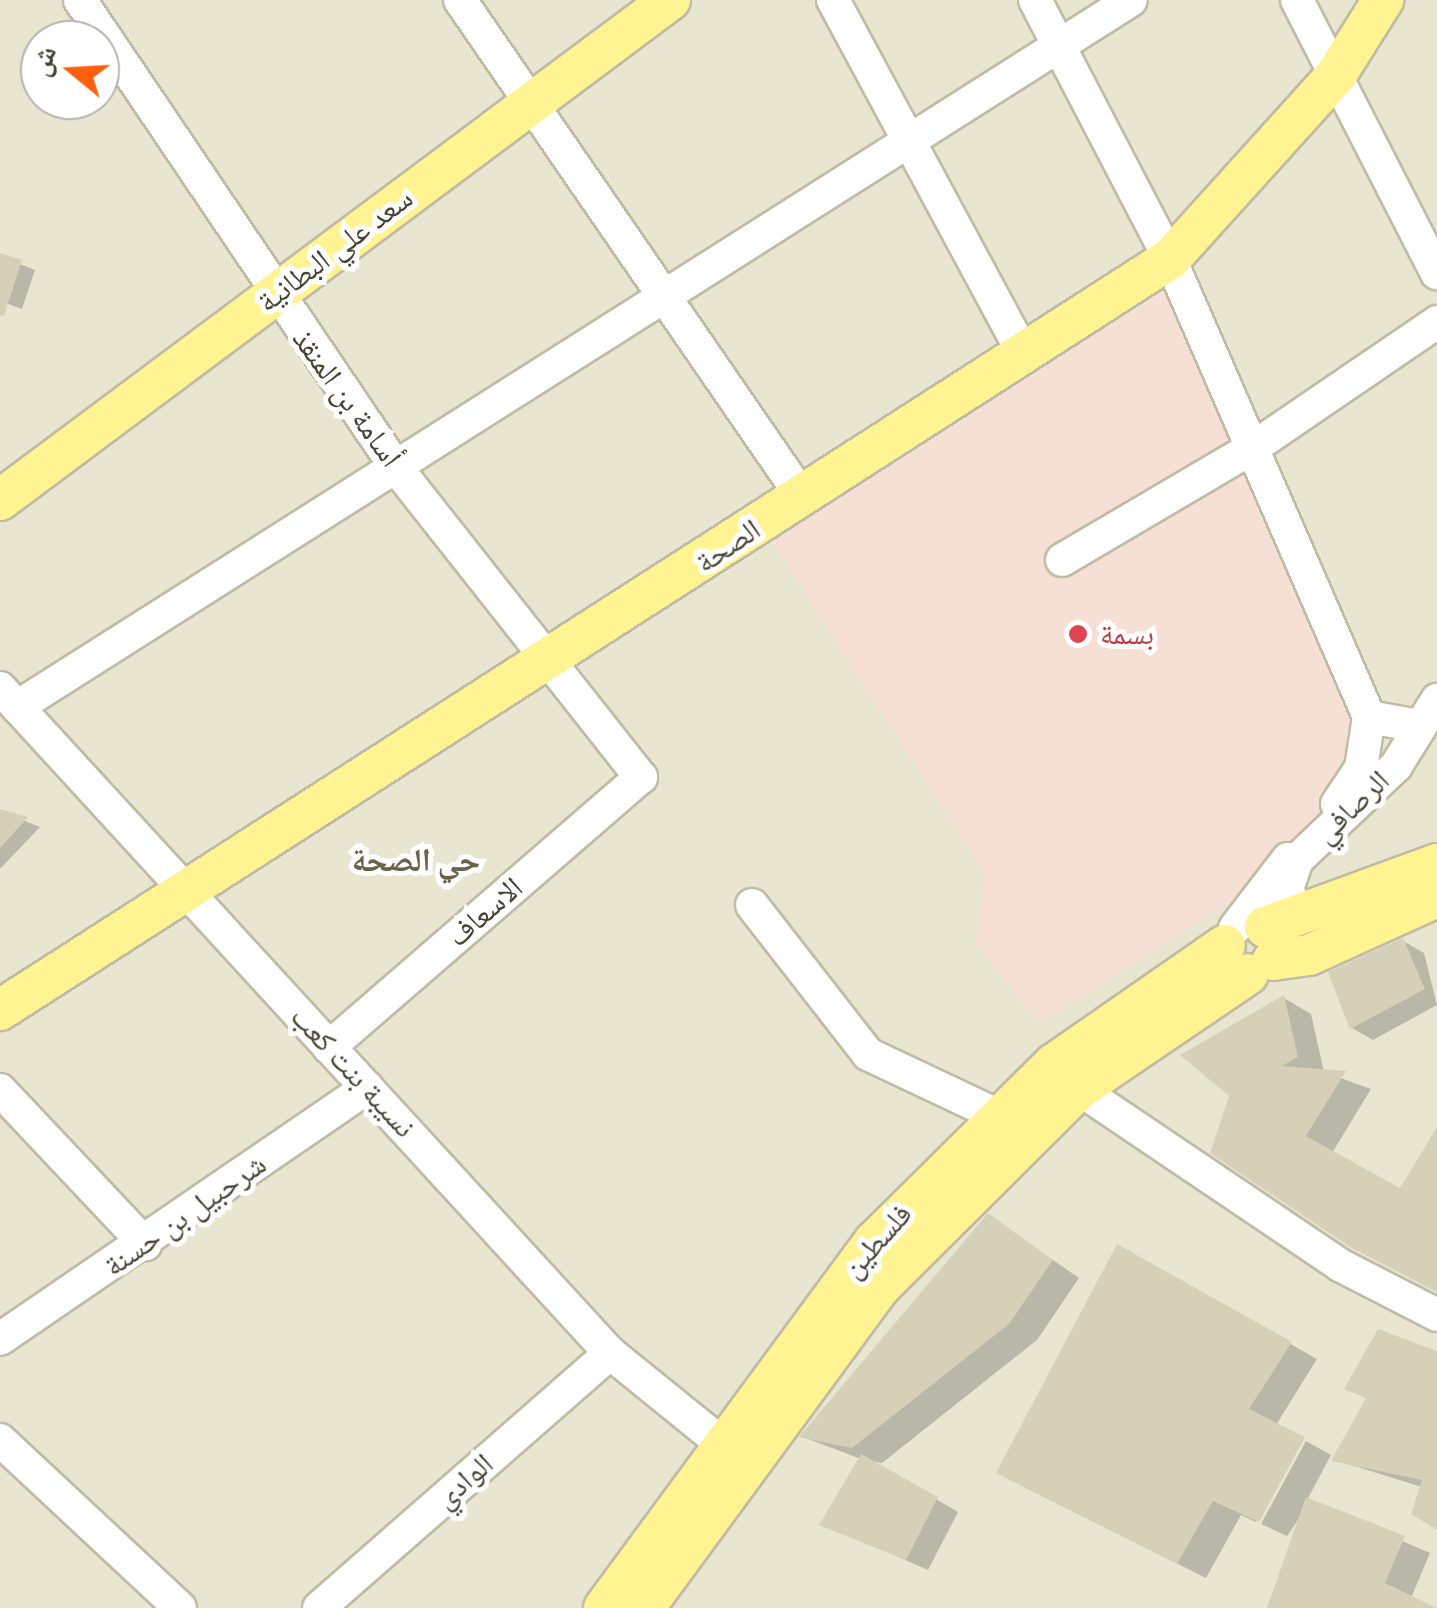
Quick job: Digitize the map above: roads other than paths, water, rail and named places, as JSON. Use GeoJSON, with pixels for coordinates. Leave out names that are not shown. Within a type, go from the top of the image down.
{"type":"FeatureCollection","features":[{"type":"Feature","properties":{"kind":"main road","name":"سعد علي البطانية"},"geometry":{"type":"LineString","coordinates":[[0,500],[529,99],[670,0]]}},
{"type":"Feature","properties":{"kind":"main road","name":"الصحة"},"geometry":{"type":"LineString","coordinates":[[0,1010],[183,888],[547,663],[1170,258],[1336,75],[1382,0]]}},
{"type":"Feature","properties":{"kind":"main road","name":"فلسطين"},"geometry":{"type":"LineString","coordinates":[[604,1608],[720,1442],[836,1287],[995,1114],[1257,942],[1437,864]]}},
{"type":"Feature","properties":{"kind":"main road","name":"فلسطين"},"geometry":{"type":"LineString","coordinates":[[1257,942],[1308,955],[1437,897]]}},
{"type":"Feature","properties":{"kind":"main road","name":"فلسطين"},"geometry":{"type":"LineString","coordinates":[[644,1608],[880,1287],[1079,1090],[1257,942]]}},
{"type":"Feature","properties":{"kind":"street","name":"أسامة بن المنقذ"},"geometry":{"type":"LineString","coordinates":[[80,0],[274,296],[395,466],[640,777]]}},
{"type":"Feature","properties":{"kind":"street"},"geometry":{"type":"LineString","coordinates":[[460,0],[801,495]]}},
{"type":"Feature","properties":{"kind":"street"},"geometry":{"type":"LineString","coordinates":[[834,0],[907,150],[1024,354]]}},
{"type":"Feature","properties":{"kind":"street"},"geometry":{"type":"LineString","coordinates":[[1034,0],[1170,258],[1369,716],[1428,713]]}},
{"type":"Feature","properties":{"kind":"street"},"geometry":{"type":"LineString","coordinates":[[9,697],[664,301],[907,150],[1131,0]]}},
{"type":"Feature","properties":{"kind":"street"},"geometry":{"type":"LineString","coordinates":[[1298,0],[1437,273]]}},
{"type":"Feature","properties":{"kind":"street"},"geometry":{"type":"LineString","coordinates":[[1062,560],[1254,447],[1437,322]]}},
{"type":"Feature","properties":{"kind":"street","name":"نسيبة بنت كعب"},"geometry":{"type":"LineString","coordinates":[[9,697],[610,1354],[720,1442]]}},
{"type":"Feature","properties":{"kind":"street","name":"الرصافي"},"geometry":{"type":"LineString","coordinates":[[1257,942],[1287,888],[1297,860],[1396,766],[1428,713]]}},
{"type":"Feature","properties":{"kind":"street","name":"الرصافي"},"geometry":{"type":"LineString","coordinates":[[1257,942],[1355,782],[1369,716]]}},
{"type":"Feature","properties":{"kind":"street","name":"الاسعاف"},"geometry":{"type":"LineString","coordinates":[[329,1047],[640,777]]}},
{"type":"Feature","properties":{"kind":"street"},"geometry":{"type":"LineString","coordinates":[[752,905],[868,1054],[995,1114]]}},
{"type":"Feature","properties":{"kind":"street","name":"شرحبيل بن حسنة"},"geometry":{"type":"LineString","coordinates":[[0,1339],[145,1244],[367,1088]]}},
{"type":"Feature","properties":{"kind":"street"},"geometry":{"type":"LineString","coordinates":[[0,1090],[145,1244]]}},
{"type":"Feature","properties":{"kind":"street"},"geometry":{"type":"LineString","coordinates":[[1079,1090],[1340,1265],[1437,1315]]}},
{"type":"Feature","properties":{"kind":"street","name":"الوادي"},"geometry":{"type":"LineString","coordinates":[[319,1608],[610,1354]]}},
{"type":"Feature","properties":{"kind":"street"},"geometry":{"type":"LineString","coordinates":[[0,1440],[180,1608]]}},
{"type":"Feature","properties":{"kind":"place","name":"بسمة"},"geometry":{"type":"Point","coordinates":[1078,634]}},
{"type":"Feature","properties":{"kind":"district","name":"حي الصحة"},"geometry":{"type":"Point","coordinates":[416,860]}}]}
